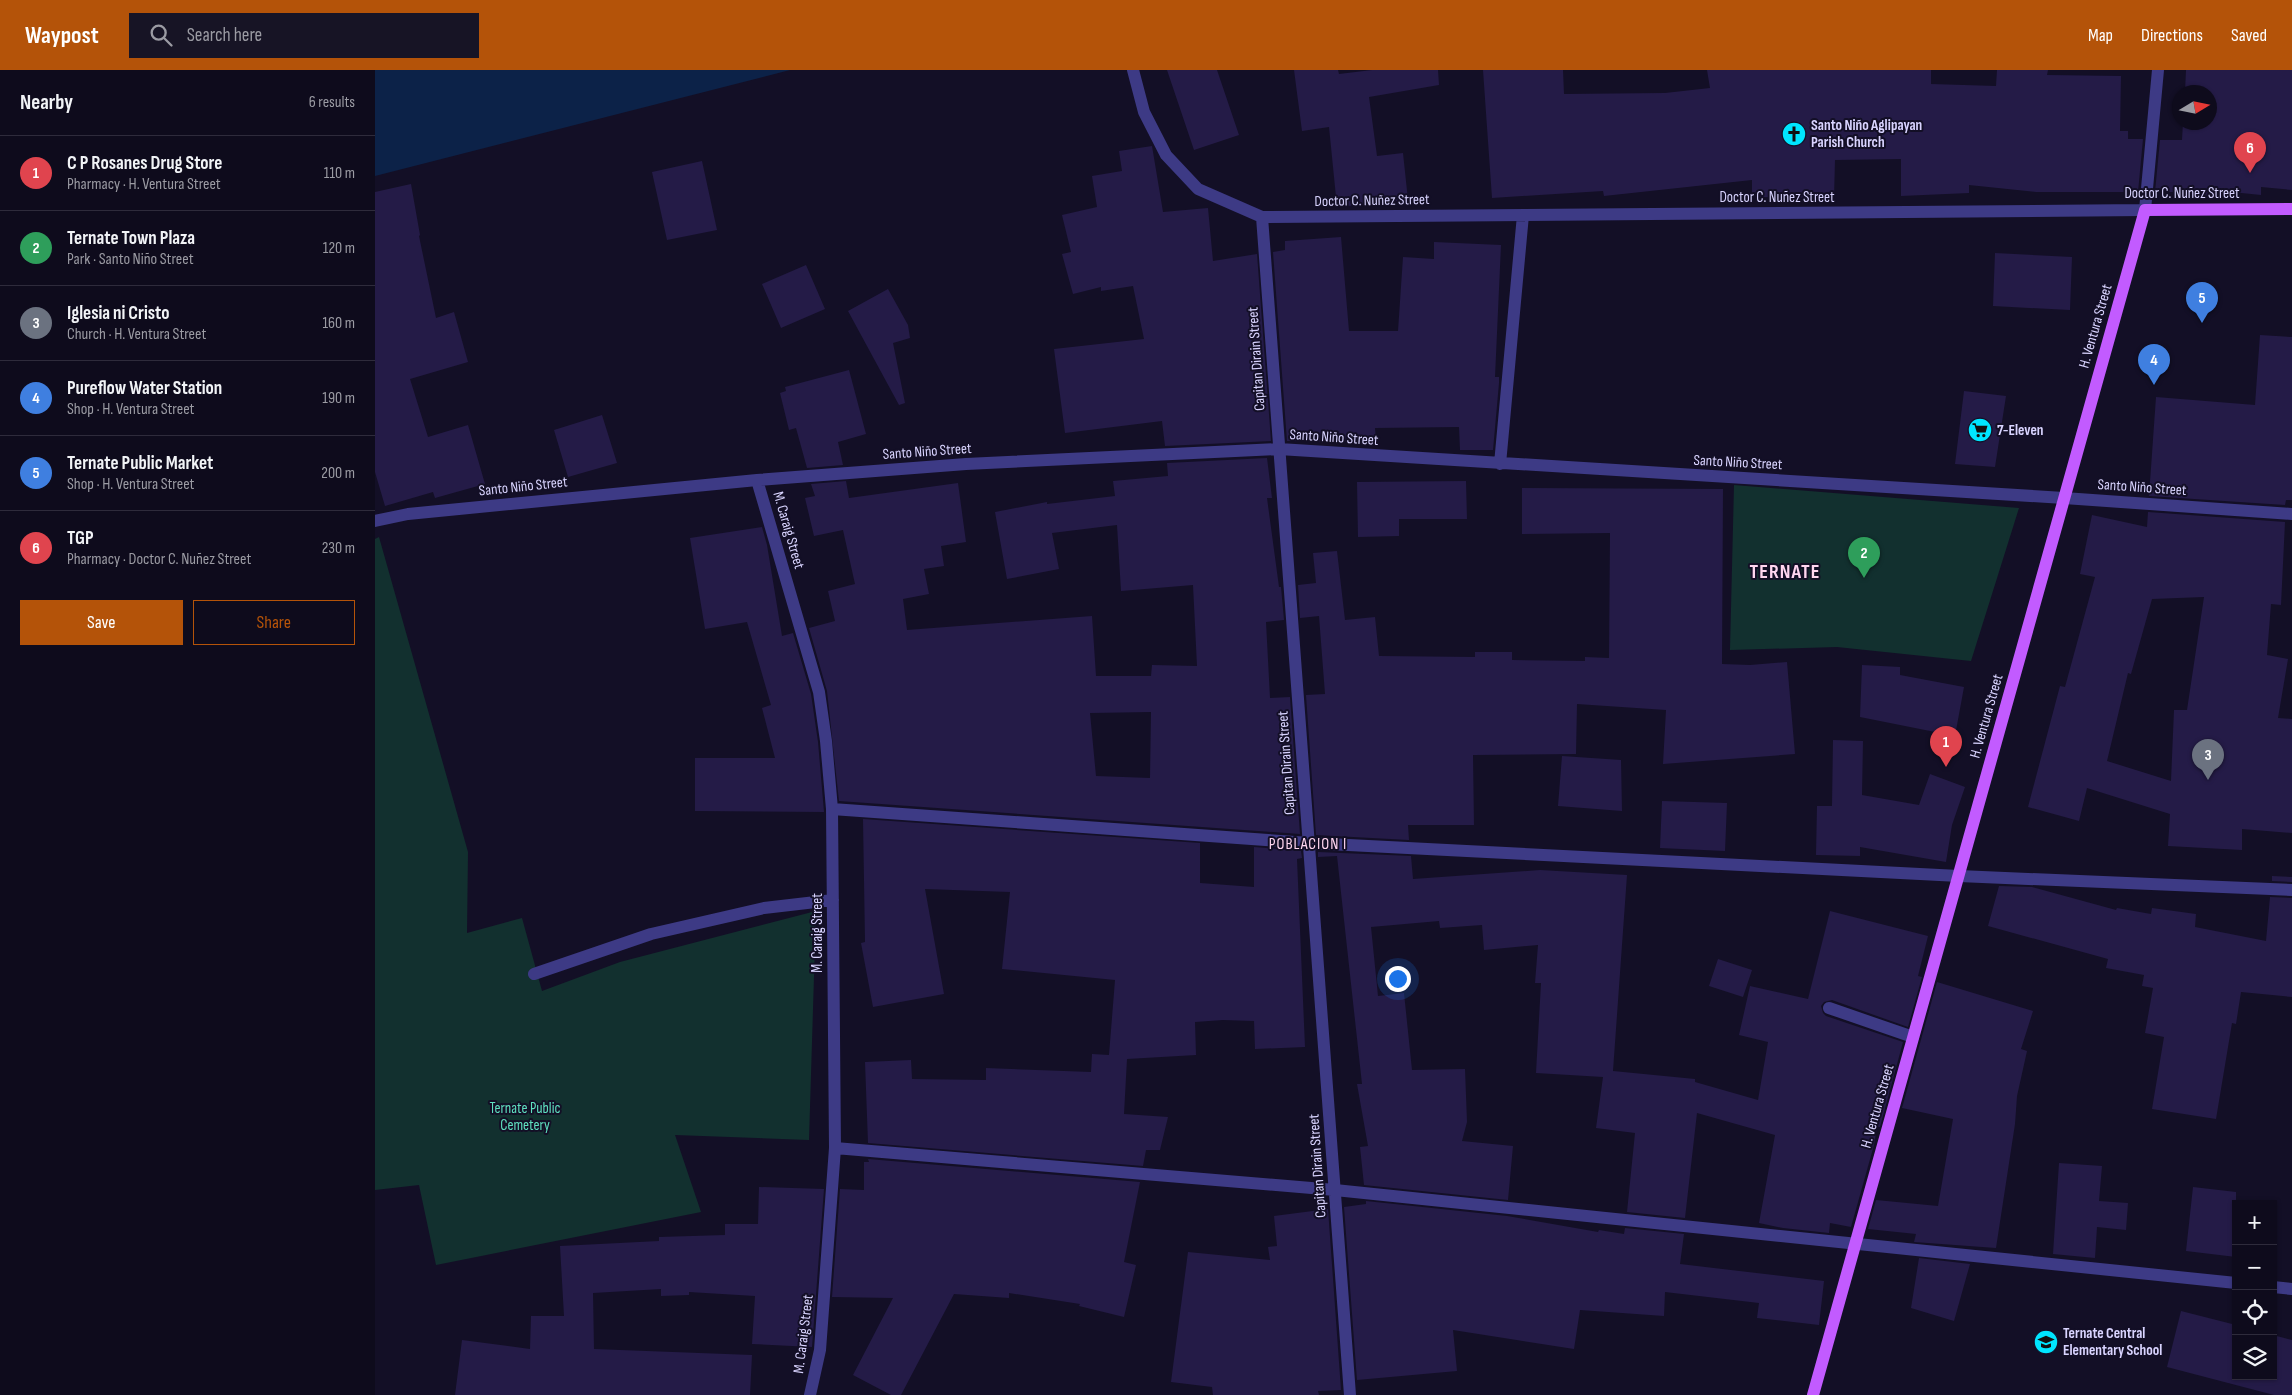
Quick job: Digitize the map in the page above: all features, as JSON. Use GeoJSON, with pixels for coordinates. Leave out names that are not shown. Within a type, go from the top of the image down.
{"type":"FeatureCollection","features":[{"type":"Feature","properties":{"kind":"main road","name":"Doctor C. Nuñez Street"},"geometry":{"type":"LineString","coordinates":[[2145,210],[2292,209]]}},
{"type":"Feature","properties":{"kind":"main road","name":"H. Ventura Street"},"geometry":{"type":"LineString","coordinates":[[1813,1395],[2145,210]]}},
{"type":"Feature","properties":{"kind":"street"},"geometry":{"type":"LineString","coordinates":[[1133,70],[1144,112],[1166,155],[1199,189],[1262,217]]}},
{"type":"Feature","properties":{"kind":"street","name":"H. Ventura Street"},"geometry":{"type":"LineString","coordinates":[[2145,210],[2157,70]]}},
{"type":"Feature","properties":{"kind":"street","name":"Doctor C. Nuñez Street"},"geometry":{"type":"LineString","coordinates":[[1262,217],[2145,210]]}},
{"type":"Feature","properties":{"kind":"street"},"geometry":{"type":"LineString","coordinates":[[1500,464],[1523,215]]}},
{"type":"Feature","properties":{"kind":"street","name":"Capitan Dirain Street"},"geometry":{"type":"LineString","coordinates":[[1262,217],[1350,1395]]}},
{"type":"Feature","properties":{"kind":"street","name":"Santo Niño Street"},"geometry":{"type":"LineString","coordinates":[[375,521],[408,514],[757,480],[967,464],[1279,449],[2292,514]]}},
{"type":"Feature","properties":{"kind":"street","name":"M. Caraig Street"},"geometry":{"type":"LineString","coordinates":[[757,480],[819,692],[826,741],[832,809],[835,1148],[820,1350],[813,1394]]}},
{"type":"Feature","properties":{"kind":"street"},"geometry":{"type":"LineString","coordinates":[[832,809],[1309,843],[1959,876],[2292,890]]}},
{"type":"Feature","properties":{"kind":"street"},"geometry":{"type":"LineString","coordinates":[[535,974],[651,934],[764,908],[833,900]]}},
{"type":"Feature","properties":{"kind":"street"},"geometry":{"type":"LineString","coordinates":[[1829,1008],[1913,1037]]}},
{"type":"Feature","properties":{"kind":"street"},"geometry":{"type":"LineString","coordinates":[[835,1148],[1335,1190],[2232,1283]]}},
{"type":"Feature","properties":{"kind":"street"},"geometry":{"type":"LineString","coordinates":[[2277,1287],[2292,1289]]}},
{"type":"Feature","properties":{"kind":"green space"},"geometry":{"type":"Polygon","coordinates":[[[1734,485],[2019,508],[1971,661],[1837,647],[1730,650],[1734,485]]]}},
{"type":"Feature","properties":{"kind":"green space","name":"Ternate Public Cemetery"},"geometry":{"type":"Polygon","coordinates":[[[379,537],[468,852],[467,933],[522,918],[542,991],[620,962],[816,911],[809,1140],[675,1135],[701,1212],[436,1265],[419,1185],[375,1190],[375,539],[379,537]]]}},
{"type":"Feature","properties":{"kind":"water"},"geometry":{"type":"Polygon","coordinates":[[[375,70],[790,70],[375,176],[375,70]]]}},
{"type":"Feature","properties":{"kind":"building"},"geometry":{"type":"Polygon","coordinates":[[[1167,70],[1217,70],[1239,135],[1194,150],[1167,70]]]}},
{"type":"Feature","properties":{"kind":"building"},"geometry":{"type":"Polygon","coordinates":[[[1294,70],[1338,70],[1339,74],[1372,70],[1438,70],[1439,85],[1369,97],[1377,156],[1403,153],[1408,200],[1337,207],[1329,127],[1302,131],[1294,70]]]}},
{"type":"Feature","properties":{"kind":"building"},"geometry":{"type":"Polygon","coordinates":[[[1483,70],[1563,70],[1564,94],[1665,93],[1710,88],[1707,70],[1931,70],[1931,84],[1996,86],[1997,70],[2048,70],[2047,75],[2121,76],[2120,131],[2128,131],[2128,139],[2143,139],[2138,192],[2036,192],[1969,185],[1969,193],[1901,196],[1901,159],[1835,160],[1834,198],[1752,197],[1752,180],[1604,196],[1603,191],[1492,198],[1483,70]]]}},
{"type":"Feature","properties":{"kind":"building"},"geometry":{"type":"Polygon","coordinates":[[[2186,70],[2292,70],[2292,190],[2261,187],[2261,195],[2222,191],[2222,198],[2177,197],[2177,192],[2155,192],[2160,140],[2182,140],[2183,130],[2217,130],[2217,85],[2185,85],[2186,70]]]}},
{"type":"Feature","properties":{"kind":"building"},"geometry":{"type":"Polygon","coordinates":[[[1152,146],[1163,212],[1208,208],[1213,261],[1257,254],[1271,441],[1165,446],[1162,421],[1065,433],[1054,349],[1144,339],[1133,286],[1101,291],[1101,287],[1073,294],[1062,254],[1071,252],[1062,215],[1097,207],[1092,176],[1122,171],[1119,151],[1152,146]]]}},
{"type":"Feature","properties":{"kind":"building"},"geometry":{"type":"Polygon","coordinates":[[[702,161],[717,230],[667,240],[652,172],[702,161]]]}},
{"type":"Feature","properties":{"kind":"building"},"geometry":{"type":"Polygon","coordinates":[[[411,184],[419,236],[436,318],[454,312],[468,362],[410,379],[428,437],[468,425],[485,484],[435,498],[433,492],[385,506],[375,472],[375,192],[411,184]]]}},
{"type":"Feature","properties":{"kind":"building"},"geometry":{"type":"Polygon","coordinates":[[[1341,237],[1349,331],[1398,331],[1403,257],[1434,259],[1434,242],[1501,245],[1495,377],[1499,377],[1499,383],[1493,450],[1460,450],[1459,427],[1375,428],[1376,442],[1287,441],[1273,252],[1285,250],[1285,241],[1341,237]]]}},
{"type":"Feature","properties":{"kind":"building"},"geometry":{"type":"Polygon","coordinates":[[[1995,253],[2072,257],[2070,310],[1993,306],[1995,253]]]}},
{"type":"Feature","properties":{"kind":"building"},"geometry":{"type":"Polygon","coordinates":[[[806,265],[825,309],[781,328],[762,284],[806,265]]]}},
{"type":"Feature","properties":{"kind":"building"},"geometry":{"type":"Polygon","coordinates":[[[888,289],[908,325],[910,338],[893,343],[905,403],[899,405],[848,311],[888,289]]]}},
{"type":"Feature","properties":{"kind":"building"},"geometry":{"type":"Polygon","coordinates":[[[2260,335],[2292,337],[2292,500],[2286,500],[2285,505],[2149,496],[2156,397],[2255,405],[2260,335]]]}},
{"type":"Feature","properties":{"kind":"building"},"geometry":{"type":"Polygon","coordinates":[[[849,370],[866,434],[838,442],[843,465],[807,468],[796,428],[789,430],[780,393],[786,391],[785,387],[849,370]]]}},
{"type":"Feature","properties":{"kind":"building","name":"7-Eleven"},"geometry":{"type":"Polygon","coordinates":[[[1964,391],[2006,396],[1995,467],[1955,464],[1964,391]]]}},
{"type":"Feature","properties":{"kind":"building"},"geometry":{"type":"Polygon","coordinates":[[[602,415],[617,463],[568,477],[554,430],[602,415]]]}},
{"type":"Feature","properties":{"kind":"building"},"geometry":{"type":"Polygon","coordinates":[[[1267,458],[1272,498],[1267,498],[1279,587],[1281,587],[1284,620],[1266,622],[1270,698],[1290,697],[1300,834],[839,801],[827,691],[809,628],[835,621],[828,591],[855,584],[843,530],[814,536],[805,498],[815,496],[811,484],[846,481],[849,498],[958,483],[966,542],[941,546],[944,566],[924,569],[929,594],[903,599],[907,630],[1092,616],[1096,676],[1151,676],[1152,665],[1197,666],[1193,585],[1121,591],[1117,525],[1052,533],[1059,569],[1007,579],[995,512],[1047,502],[1047,504],[1115,496],[1113,481],[1168,476],[1167,463],[1267,458]],[[1151,712],[1090,713],[1096,776],[1150,778],[1151,712]]]}},
{"type":"Feature","properties":{"kind":"building"},"geometry":{"type":"Polygon","coordinates":[[[1466,481],[1467,519],[1399,519],[1399,536],[1358,537],[1357,482],[1466,481]]]}},
{"type":"Feature","properties":{"kind":"building"},"geometry":{"type":"Polygon","coordinates":[[[1522,488],[1723,489],[1722,664],[1750,665],[1787,662],[1795,754],[1663,764],[1666,710],[1577,704],[1576,754],[1473,755],[1474,825],[1408,825],[1409,840],[1316,835],[1306,695],[1325,694],[1319,616],[1300,618],[1298,585],[1316,583],[1313,553],[1337,551],[1345,620],[1375,617],[1379,656],[1475,657],[1475,652],[1512,652],[1512,660],[1585,661],[1585,657],[1609,658],[1610,533],[1522,534],[1522,488]]]}},
{"type":"Feature","properties":{"kind":"building"},"geometry":{"type":"Polygon","coordinates":[[[2148,512],[2285,522],[2281,605],[2271,604],[2267,655],[2288,659],[2278,718],[2292,719],[2292,833],[2242,829],[2242,850],[2168,846],[2170,814],[2087,788],[2079,821],[2028,807],[2060,686],[2065,687],[2095,577],[2080,574],[2092,515],[2147,527],[2148,512]],[[2204,597],[2152,599],[2131,674],[2128,673],[2107,761],[2171,781],[2174,710],[2187,710],[2204,597]]]}},
{"type":"Feature","properties":{"kind":"building"},"geometry":{"type":"Polygon","coordinates":[[[762,527],[767,545],[782,636],[793,633],[811,694],[818,742],[824,812],[695,811],[695,758],[775,758],[762,708],[771,705],[747,622],[705,629],[690,538],[762,527]]]}},
{"type":"Feature","properties":{"kind":"building"},"geometry":{"type":"Polygon","coordinates":[[[1862,665],[1900,667],[1900,675],[1964,687],[1955,736],[1860,717],[1862,665]]]}},
{"type":"Feature","properties":{"kind":"building"},"geometry":{"type":"Polygon","coordinates":[[[1833,740],[1863,741],[1862,795],[1919,805],[1930,774],[1965,787],[1952,825],[1946,862],[1860,847],[1860,856],[1816,855],[1817,806],[1832,806],[1833,740]]]}},
{"type":"Feature","properties":{"kind":"building"},"geometry":{"type":"Polygon","coordinates":[[[1562,756],[1621,760],[1622,811],[1558,806],[1562,756]]]}},
{"type":"Feature","properties":{"kind":"building"},"geometry":{"type":"Polygon","coordinates":[[[1662,801],[1727,803],[1725,851],[1660,848],[1662,801]]]}},
{"type":"Feature","properties":{"kind":"building"},"geometry":{"type":"Polygon","coordinates":[[[863,819],[1200,843],[1200,883],[1254,887],[1254,847],[1301,851],[1302,858],[1297,859],[1305,1047],[1255,1049],[1254,1021],[1223,1020],[1195,1022],[1196,1055],[1127,1059],[1124,1114],[1168,1117],[1160,1150],[1146,1150],[1143,1166],[868,1143],[865,1062],[911,1060],[912,1079],[986,1080],[986,1068],[1091,1072],[1092,1054],[1109,1055],[1115,980],[1002,969],[1010,892],[925,889],[944,994],[873,1007],[861,943],[865,942],[863,819]]]}},
{"type":"Feature","properties":{"kind":"building"},"geometry":{"type":"Polygon","coordinates":[[[1318,852],[1411,856],[1413,879],[1540,870],[1627,875],[1613,1071],[1695,1079],[1695,1082],[1758,1100],[1768,1042],[1739,1035],[1750,986],[1808,999],[1830,911],[1928,936],[1918,976],[1922,977],[1908,1027],[1832,1000],[1824,1002],[1821,1006],[1826,1016],[1903,1042],[1880,1127],[1877,1127],[1874,1145],[1851,1227],[1830,1223],[1829,1233],[1783,1228],[1759,1223],[1775,1135],[1697,1113],[1685,1218],[1627,1212],[1635,1133],[1596,1128],[1603,1077],[1536,1073],[1541,983],[1535,983],[1538,945],[1484,950],[1482,925],[1440,928],[1439,921],[1371,927],[1378,996],[1404,993],[1412,1070],[1465,1069],[1467,1122],[1462,1141],[1513,1146],[1508,1200],[1364,1185],[1360,1147],[1368,1146],[1357,1084],[1362,1084],[1337,856],[1318,857],[1318,852]]]}},
{"type":"Feature","properties":{"kind":"building"},"geometry":{"type":"Polygon","coordinates":[[[2272,876],[2292,877],[2292,882],[2272,881],[2272,876]]]}},
{"type":"Feature","properties":{"kind":"building"},"geometry":{"type":"Polygon","coordinates":[[[1999,886],[2032,887],[2116,910],[2117,908],[2151,914],[2152,908],[2196,914],[2195,927],[2266,941],[2270,897],[2292,898],[2292,997],[2241,992],[2236,1024],[2232,1023],[2216,1119],[2152,1109],[2164,1037],[2145,1033],[2153,988],[2142,986],[2144,975],[2106,968],[2108,959],[1988,926],[1999,886]]]}},
{"type":"Feature","properties":{"kind":"building"},"geometry":{"type":"Polygon","coordinates":[[[1718,959],[1752,970],[1743,997],[1709,986],[1718,959]]]}},
{"type":"Feature","properties":{"kind":"building"},"geometry":{"type":"Polygon","coordinates":[[[1937,982],[2033,1011],[2021,1049],[2027,1051],[2017,1096],[2015,1124],[1996,1248],[1914,1242],[1916,1234],[1868,1229],[1876,1200],[1938,1206],[1953,1119],[1902,1108],[1937,982]]]}},
{"type":"Feature","properties":{"kind":"building"},"geometry":{"type":"Polygon","coordinates":[[[868,1159],[1140,1182],[1124,1262],[1136,1265],[1124,1317],[1079,1306],[1080,1304],[1009,1293],[1009,1298],[954,1294],[901,1395],[891,1395],[853,1375],[893,1298],[832,1297],[840,1189],[864,1190],[864,1162],[869,1162],[868,1159]]]}},
{"type":"Feature","properties":{"kind":"building"},"geometry":{"type":"Polygon","coordinates":[[[2059,1163],[2102,1166],[2099,1201],[2128,1203],[2126,1230],[2097,1227],[2095,1258],[2053,1254],[2059,1163]]]}},
{"type":"Feature","properties":{"kind":"building"},"geometry":{"type":"Polygon","coordinates":[[[759,1187],[824,1189],[812,1347],[752,1344],[755,1296],[689,1292],[689,1295],[661,1296],[661,1289],[593,1293],[594,1349],[752,1355],[750,1395],[455,1395],[462,1340],[530,1349],[531,1316],[564,1316],[560,1246],[659,1241],[659,1237],[725,1235],[725,1224],[758,1224],[759,1187]]]}},
{"type":"Feature","properties":{"kind":"building"},"geometry":{"type":"Polygon","coordinates":[[[2193,1187],[2236,1192],[2236,1200],[2232,1200],[2232,1257],[2186,1251],[2193,1187]]]}},
{"type":"Feature","properties":{"kind":"building"},"geometry":{"type":"Polygon","coordinates":[[[1366,1201],[1507,1216],[1598,1232],[1599,1230],[1624,1234],[1625,1228],[1684,1234],[1680,1264],[1824,1281],[1819,1325],[1757,1318],[1759,1303],[1665,1292],[1664,1316],[1580,1310],[1574,1349],[1453,1330],[1457,1371],[1357,1380],[1344,1207],[1366,1204],[1366,1201]]]}},
{"type":"Feature","properties":{"kind":"building"},"geometry":{"type":"Polygon","coordinates":[[[1328,1209],[1341,1390],[1318,1391],[1319,1395],[1213,1395],[1212,1387],[1171,1382],[1188,1252],[1270,1260],[1268,1247],[1277,1246],[1274,1216],[1328,1209]]]}},
{"type":"Feature","properties":{"kind":"building"},"geometry":{"type":"Polygon","coordinates":[[[1919,1258],[1970,1264],[1954,1321],[1911,1308],[1919,1258]]]}},
{"type":"Feature","properties":{"kind":"building"},"geometry":{"type":"Polygon","coordinates":[[[2181,1311],[2232,1324],[2232,1380],[2277,1380],[2277,1336],[2292,1340],[2292,1395],[2274,1395],[2167,1367],[2181,1311]]]}},
{"type":"Feature","properties":{"kind":"place","name":"Santo Niño Aglipayan Parish Church"},"geometry":{"type":"Point","coordinates":[1794,134]}},
{"type":"Feature","properties":{"kind":"place","name":"TGP"},"geometry":{"type":"Point","coordinates":[2250,173]}},
{"type":"Feature","properties":{"kind":"place","name":"Ternate Public Market"},"geometry":{"type":"Point","coordinates":[2202,323]}},
{"type":"Feature","properties":{"kind":"place","name":"Pureflow Water Station"},"geometry":{"type":"Point","coordinates":[2154,385]}},
{"type":"Feature","properties":{"kind":"place","name":"7-Eleven"},"geometry":{"type":"Point","coordinates":[1980,430]}},
{"type":"Feature","properties":{"kind":"place","name":"Ternate Town Plaza"},"geometry":{"type":"Point","coordinates":[1864,578]}},
{"type":"Feature","properties":{"kind":"place","name":"C P Rosanes Drug Store"},"geometry":{"type":"Point","coordinates":[1946,767]}},
{"type":"Feature","properties":{"kind":"place","name":"Iglesia ni Cristo"},"geometry":{"type":"Point","coordinates":[2208,780]}},
{"type":"Feature","properties":{"kind":"place","name":"Ternate Central Elementary School"},"geometry":{"type":"Point","coordinates":[2046,1342]}},
{"type":"Feature","properties":{"kind":"district","name":"TERNATE"},"geometry":{"type":"Point","coordinates":[1785,571]}},
{"type":"Feature","properties":{"kind":"district","name":"POBLACION I"},"geometry":{"type":"Point","coordinates":[1308,843]}}]}
